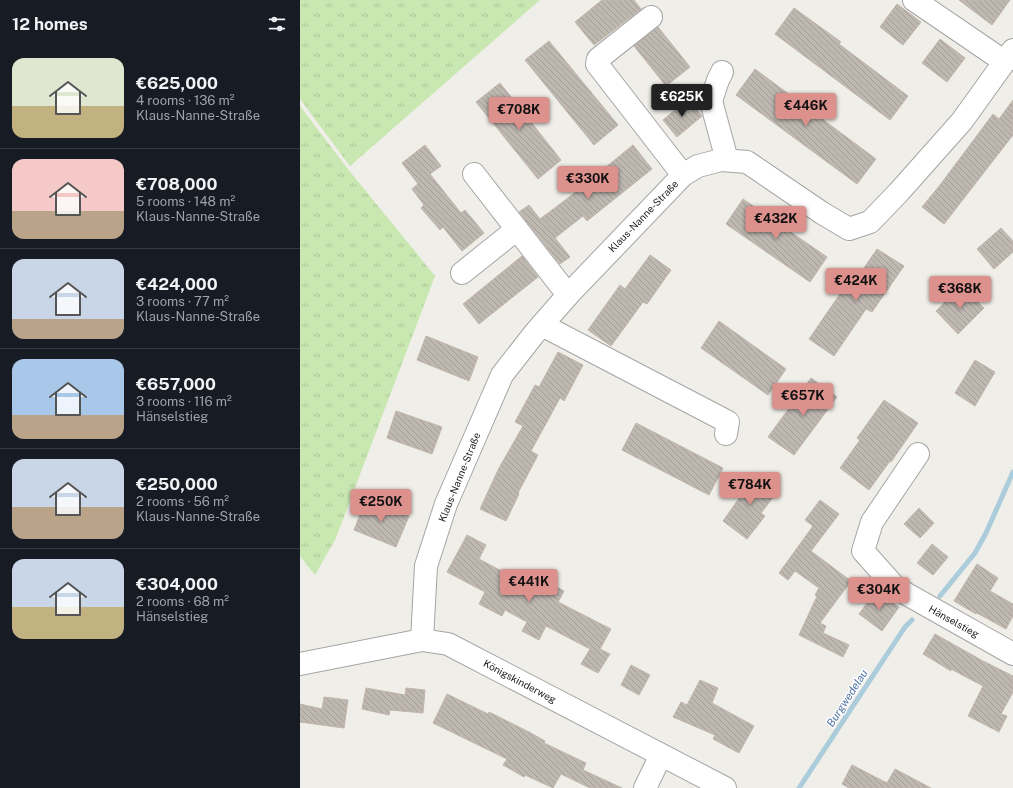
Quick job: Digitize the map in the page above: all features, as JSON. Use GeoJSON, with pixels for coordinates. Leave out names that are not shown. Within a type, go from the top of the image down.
{"type":"FeatureCollection","features":[{"type":"Feature","properties":{"kind":"street"},"geometry":{"type":"LineString","coordinates":[[914,0],[1009,56]]}},
{"type":"Feature","properties":{"kind":"street"},"geometry":{"type":"LineString","coordinates":[[651,17],[598,59],[597,64],[683,174]]}},
{"type":"Feature","properties":{"kind":"street","name":"Klaus-Nanne-Straße"},"geometry":{"type":"LineString","coordinates":[[422,640],[426,566],[446,504],[502,375],[568,295],[683,174],[698,166],[721,160],[747,162],[848,229],[870,222],[962,121],[1009,56]]}},
{"type":"Feature","properties":{"kind":"street"},"geometry":{"type":"LineString","coordinates":[[722,72],[711,101],[727,160]]}},
{"type":"Feature","properties":{"kind":"street"},"geometry":{"type":"LineString","coordinates":[[474,174],[568,295]]}},
{"type":"Feature","properties":{"kind":"street"},"geometry":{"type":"LineString","coordinates":[[462,273],[517,229]]}},
{"type":"Feature","properties":{"kind":"street"},"geometry":{"type":"LineString","coordinates":[[542,325],[728,422],[726,434]]}},
{"type":"Feature","properties":{"kind":"street","name":"Hänselstieg"},"geometry":{"type":"LineString","coordinates":[[918,454],[872,522],[863,551],[896,588],[1013,654]]}},
{"type":"Feature","properties":{"kind":"street","name":"Königskinderweg"},"geometry":{"type":"LineString","coordinates":[[300,664],[422,640],[448,644],[725,788]]}},
{"type":"Feature","properties":{"kind":"street"},"geometry":{"type":"LineString","coordinates":[[645,788],[661,755]]}},
{"type":"Feature","properties":{"kind":"green space"},"geometry":{"type":"Polygon","coordinates":[[[300,0],[540,0],[350,166],[300,99],[300,0]]]}},
{"type":"Feature","properties":{"kind":"green space"},"geometry":{"type":"Polygon","coordinates":[[[300,106],[347,168],[435,276],[336,538],[315,575],[300,556],[300,106]]]}},
{"type":"Feature","properties":{"kind":"building"},"geometry":{"type":"Polygon","coordinates":[[[602,0],[634,0],[641,9],[594,45],[575,22],[602,0]]]}},
{"type":"Feature","properties":{"kind":"building"},"geometry":{"type":"Polygon","coordinates":[[[959,0],[1010,0],[992,25],[959,0]]]}},
{"type":"Feature","properties":{"kind":"building"},"geometry":{"type":"Polygon","coordinates":[[[897,4],[921,22],[903,45],[880,27],[897,4]]]}},
{"type":"Feature","properties":{"kind":"building"},"geometry":{"type":"Polygon","coordinates":[[[794,8],[841,42],[839,44],[908,96],[890,120],[775,34],[794,8]]]}},
{"type":"Feature","properties":{"kind":"building"},"geometry":{"type":"Polygon","coordinates":[[[658,27],[690,67],[666,86],[634,46],[658,27]]]}},
{"type":"Feature","properties":{"kind":"building"},"geometry":{"type":"Polygon","coordinates":[[[940,39],[965,58],[947,82],[922,63],[940,39]]]}},
{"type":"Feature","properties":{"kind":"building"},"geometry":{"type":"Polygon","coordinates":[[[549,41],[618,125],[594,145],[525,60],[549,41]]]}},
{"type":"Feature","properties":{"kind":"building"},"geometry":{"type":"Polygon","coordinates":[[[755,69],[876,159],[857,184],[736,95],[755,69]]]}},
{"type":"Feature","properties":{"kind":"building"},"geometry":{"type":"Polygon","coordinates":[[[500,83],[561,160],[538,179],[476,102],[500,83]]]}},
{"type":"Feature","properties":{"kind":"building"},"geometry":{"type":"Polygon","coordinates":[[[688,99],[702,116],[677,137],[663,120],[688,99]]]}},
{"type":"Feature","properties":{"kind":"building"},"geometry":{"type":"Polygon","coordinates":[[[1013,100],[1013,135],[944,224],[922,207],[993,114],[999,119],[1013,100]]]}},
{"type":"Feature","properties":{"kind":"building"},"geometry":{"type":"Polygon","coordinates":[[[425,145],[441,166],[430,174],[461,213],[465,210],[484,233],[462,251],[443,227],[440,230],[421,208],[424,205],[412,189],[418,184],[402,163],[425,145]]]}},
{"type":"Feature","properties":{"kind":"building"},"geometry":{"type":"Polygon","coordinates":[[[633,145],[652,169],[587,221],[583,216],[555,238],[570,257],[560,264],[519,212],[529,205],[540,219],[633,145]]]}},
{"type":"Feature","properties":{"kind":"building"},"geometry":{"type":"Polygon","coordinates":[[[743,199],[827,257],[810,282],[726,224],[743,199]]]}},
{"type":"Feature","properties":{"kind":"building"},"geometry":{"type":"Polygon","coordinates":[[[1001,228],[1013,241],[1013,252],[994,269],[977,249],[1001,228]]]}},
{"type":"Feature","properties":{"kind":"building"},"geometry":{"type":"Polygon","coordinates":[[[877,249],[904,266],[872,312],[866,309],[834,356],[809,339],[842,291],[846,294],[877,249]]]}},
{"type":"Feature","properties":{"kind":"building"},"geometry":{"type":"Polygon","coordinates":[[[650,255],[671,270],[647,304],[643,302],[611,346],[588,330],[620,285],[625,289],[650,255]]]}},
{"type":"Feature","properties":{"kind":"building"},"geometry":{"type":"Polygon","coordinates":[[[522,256],[538,277],[479,324],[463,304],[522,256]]]}},
{"type":"Feature","properties":{"kind":"building"},"geometry":{"type":"Polygon","coordinates":[[[961,286],[984,308],[958,334],[936,311],[961,286]]]}},
{"type":"Feature","properties":{"kind":"building"},"geometry":{"type":"Polygon","coordinates":[[[719,321],[786,369],[768,395],[701,348],[719,321]]]}},
{"type":"Feature","properties":{"kind":"building"},"geometry":{"type":"Polygon","coordinates":[[[426,336],[478,357],[469,381],[417,360],[426,336]]]}},
{"type":"Feature","properties":{"kind":"building"},"geometry":{"type":"Polygon","coordinates":[[[558,352],[583,365],[564,401],[560,398],[531,451],[538,455],[518,493],[519,494],[506,521],[480,509],[499,468],[523,426],[515,422],[535,385],[539,387],[558,352]]]}},
{"type":"Feature","properties":{"kind":"building"},"geometry":{"type":"Polygon","coordinates":[[[975,360],[995,372],[975,406],[955,393],[975,360]]]}},
{"type":"Feature","properties":{"kind":"building"},"geometry":{"type":"Polygon","coordinates":[[[811,378],[837,397],[794,455],[768,437],[811,378]]]}},
{"type":"Feature","properties":{"kind":"building"},"geometry":{"type":"Polygon","coordinates":[[[884,400],[918,423],[891,462],[890,461],[869,490],[840,468],[860,440],[857,438],[884,400]]]}},
{"type":"Feature","properties":{"kind":"building"},"geometry":{"type":"Polygon","coordinates":[[[396,411],[442,427],[432,454],[387,438],[396,411]]]}},
{"type":"Feature","properties":{"kind":"building"},"geometry":{"type":"Polygon","coordinates":[[[636,423],[723,468],[709,495],[622,450],[636,423]]]}},
{"type":"Feature","properties":{"kind":"building"},"geometry":{"type":"Polygon","coordinates":[[[753,472],[778,491],[761,513],[765,516],[747,539],[723,521],[740,497],[736,494],[753,472]]]}},
{"type":"Feature","properties":{"kind":"building"},"geometry":{"type":"Polygon","coordinates":[[[366,499],[409,516],[396,547],[354,530],[366,499]]]}},
{"type":"Feature","properties":{"kind":"building"},"geometry":{"type":"Polygon","coordinates":[[[820,500],[839,514],[811,551],[851,581],[820,623],[826,626],[823,633],[849,645],[843,657],[799,635],[817,596],[815,595],[819,588],[795,571],[788,580],[779,573],[813,526],[805,520],[820,500]]]}},
{"type":"Feature","properties":{"kind":"building"},"geometry":{"type":"Polygon","coordinates":[[[919,508],[934,523],[920,538],[904,524],[919,508]]]}},
{"type":"Feature","properties":{"kind":"building"},"geometry":{"type":"Polygon","coordinates":[[[467,535],[486,545],[479,559],[546,594],[551,584],[564,591],[558,602],[611,629],[600,649],[610,654],[598,673],[581,664],[590,649],[546,626],[539,640],[522,631],[527,622],[505,610],[502,616],[479,604],[485,592],[447,572],[467,535]]]}},
{"type":"Feature","properties":{"kind":"building"},"geometry":{"type":"Polygon","coordinates":[[[932,544],[948,557],[933,575],[917,563],[932,544]]]}},
{"type":"Feature","properties":{"kind":"building"},"geometry":{"type":"Polygon","coordinates":[[[977,564],[998,578],[990,591],[1013,604],[1013,616],[1006,629],[954,601],[977,564]]]}},
{"type":"Feature","properties":{"kind":"building"},"geometry":{"type":"Polygon","coordinates":[[[876,591],[899,607],[882,631],[859,614],[876,591]]]}},
{"type":"Feature","properties":{"kind":"building"},"geometry":{"type":"Polygon","coordinates":[[[935,634],[1013,676],[1013,692],[1001,714],[1007,716],[999,732],[968,716],[983,686],[951,669],[951,671],[923,654],[935,634]]]}},
{"type":"Feature","properties":{"kind":"building"},"geometry":{"type":"Polygon","coordinates":[[[631,665],[650,675],[639,695],[621,685],[631,665]]]}},
{"type":"Feature","properties":{"kind":"building"},"geometry":{"type":"Polygon","coordinates":[[[700,680],[718,688],[712,703],[754,726],[739,753],[713,739],[715,735],[673,717],[681,702],[687,705],[700,680]]]}},
{"type":"Feature","properties":{"kind":"building"},"geometry":{"type":"Polygon","coordinates":[[[366,688],[405,695],[406,688],[425,690],[423,713],[390,710],[389,715],[362,709],[366,688]]]}},
{"type":"Feature","properties":{"kind":"building"},"geometry":{"type":"Polygon","coordinates":[[[447,694],[488,714],[489,712],[529,732],[545,741],[544,743],[586,763],[583,770],[622,788],[590,788],[561,774],[553,788],[525,775],[524,777],[503,765],[507,759],[433,723],[447,694]]]}},
{"type":"Feature","properties":{"kind":"building"},"geometry":{"type":"Polygon","coordinates":[[[324,697],[348,700],[344,728],[300,722],[300,704],[322,709],[324,697]]]}},
{"type":"Feature","properties":{"kind":"building"},"geometry":{"type":"Polygon","coordinates":[[[852,765],[887,783],[895,769],[931,788],[849,788],[842,784],[852,765]]]}},
{"type":"Feature","properties":{"kind":"waterway","name":"Burgwedelau"},"geometry":{"type":"LineString","coordinates":[[940,596],[975,553],[986,533],[1013,472]]}},
{"type":"Feature","properties":{"kind":"waterway","name":"Burgwedelau"},"geometry":{"type":"LineString","coordinates":[[799,788],[905,627],[912,620]]}}]}
